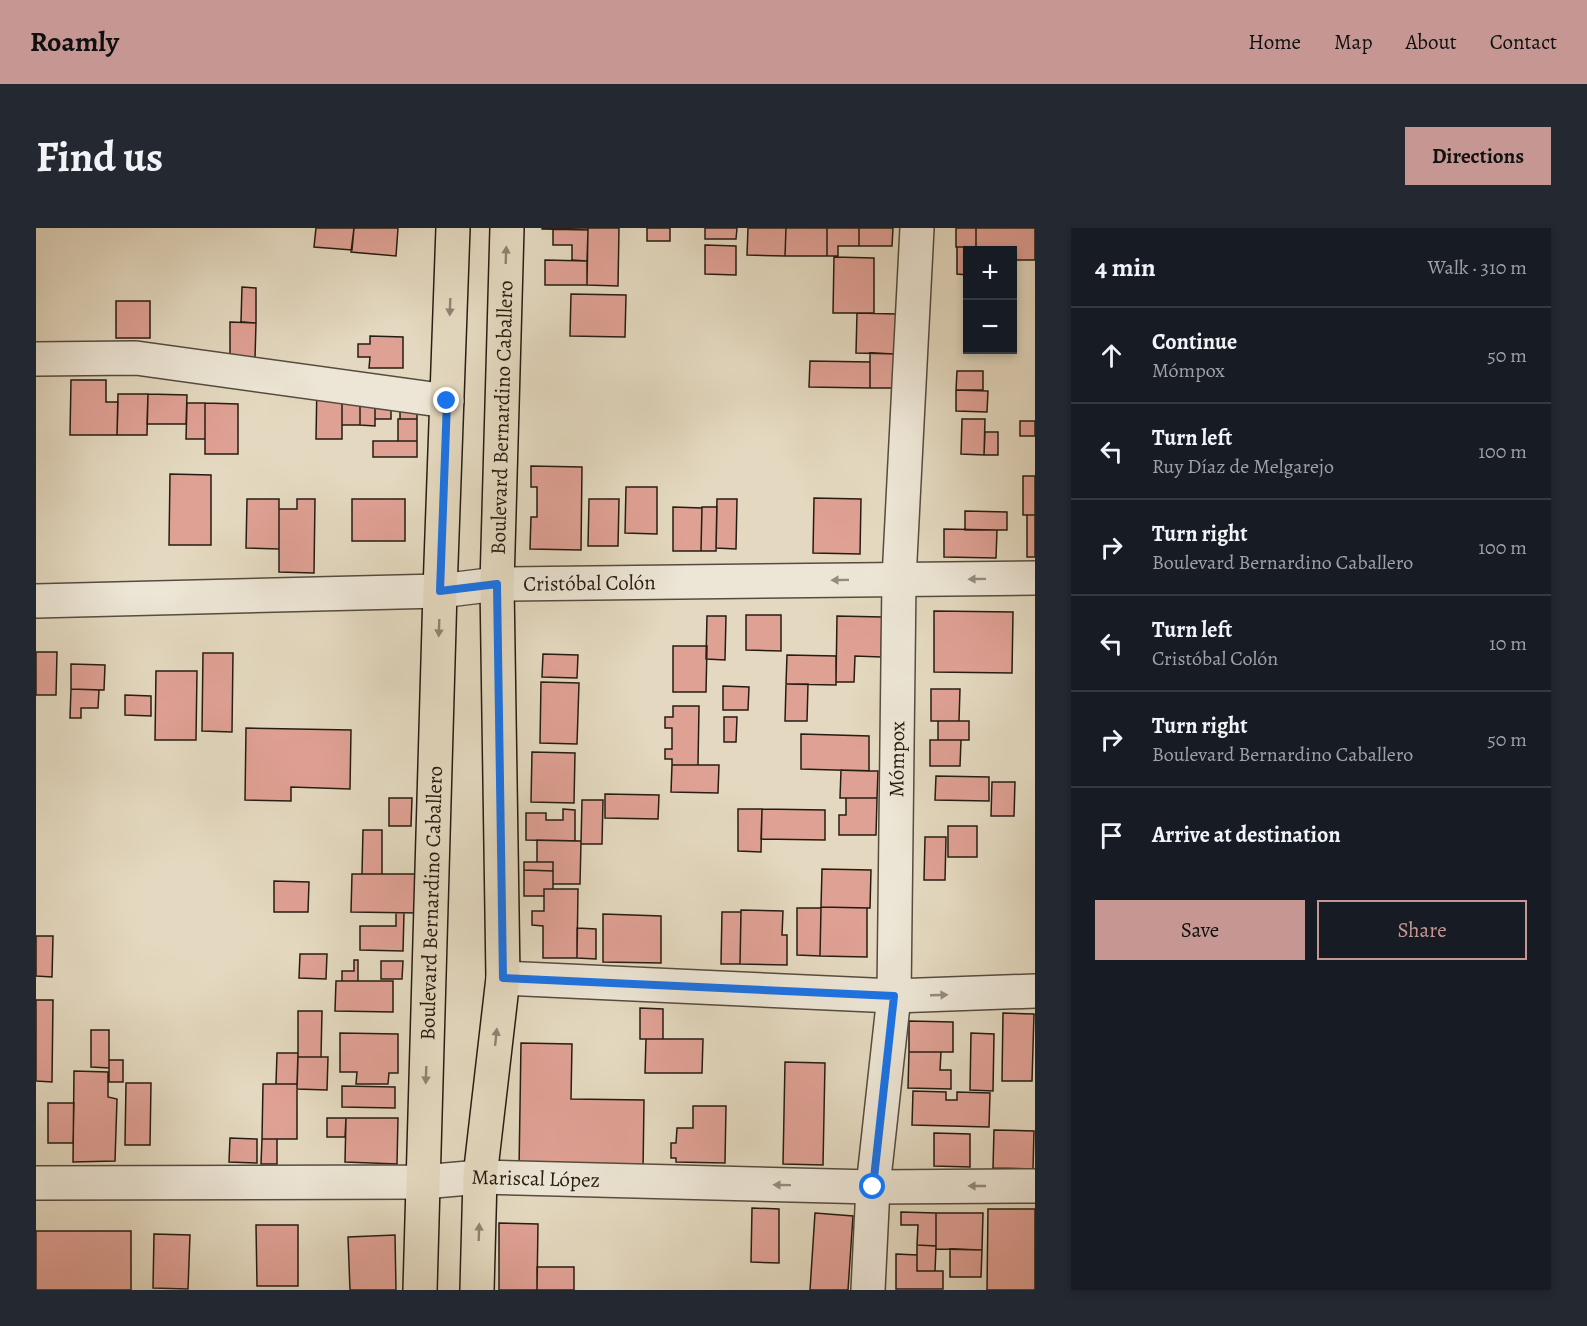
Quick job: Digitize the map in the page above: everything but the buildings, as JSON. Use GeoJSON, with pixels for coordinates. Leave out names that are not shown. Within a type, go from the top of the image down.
{"type":"FeatureCollection","features":[{"type":"Feature","properties":{"kind":"main road","name":"Boulevard Bernardino Caballero"},"geometry":{"type":"LineString","coordinates":[[420,1290],[453,228]]}},
{"type":"Feature","properties":{"kind":"main road","name":"Boulevard Bernardino Caballero"},"geometry":{"type":"LineString","coordinates":[[477,1290],[480,1177],[503,978],[497,584],[507,228]]}},
{"type":"Feature","properties":{"kind":"street","name":"Mómpox"},"geometry":{"type":"LineString","coordinates":[[868,1290],[873,1187],[894,996],[899,579],[917,228]]}},
{"type":"Feature","properties":{"kind":"street"},"geometry":{"type":"LineString","coordinates":[[36,359],[136,358],[447,401]]}},
{"type":"Feature","properties":{"kind":"street","name":"Cristóbal Colón"},"geometry":{"type":"LineString","coordinates":[[36,601],[440,591],[497,584],[1035,578]]}},
{"type":"Feature","properties":{"kind":"street"},"geometry":{"type":"LineString","coordinates":[[503,978],[894,996],[1035,991]]}},
{"type":"Feature","properties":{"kind":"street","name":"Mariscal López"},"geometry":{"type":"LineString","coordinates":[[36,1183],[423,1182],[480,1177],[873,1187],[1035,1186]]}},
{"type":"Feature","properties":{"kind":"route"},"geometry":{"type":"LineString","coordinates":[[447,401],[440,591],[497,584],[503,978],[894,996],[873,1187]]}}]}
